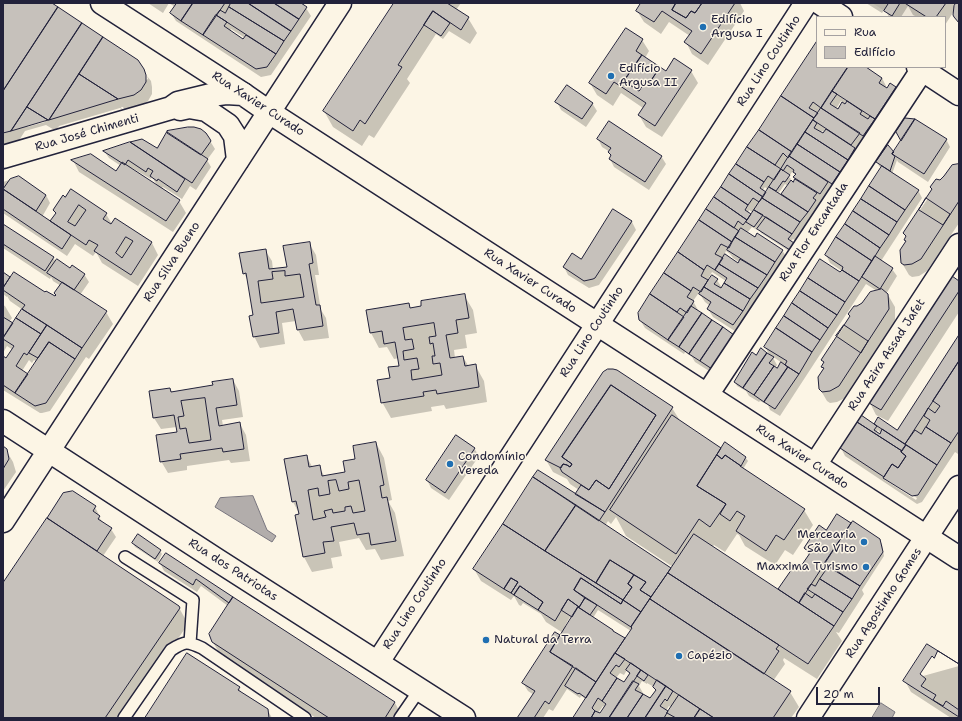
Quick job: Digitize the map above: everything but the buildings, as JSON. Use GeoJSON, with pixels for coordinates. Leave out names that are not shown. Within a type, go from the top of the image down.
{"type":"FeatureCollection","features":[{"type":"Feature","properties":{"kind":"street","name":"Rua Xavier Curado"},"geometry":{"type":"LineString","coordinates":[[102,3],[959,558]]}},
{"type":"Feature","properties":{"kind":"street","name":"Rua Silva Bueno"},"geometry":{"type":"LineString","coordinates":[[3,521],[340,3]]}},
{"type":"Feature","properties":{"kind":"street","name":"Rua Lino Coutinho"},"geometry":{"type":"LineString","coordinates":[[378,662],[806,3]]}},
{"type":"Feature","properties":{"kind":"street"},"geometry":{"type":"LineString","coordinates":[[820,3],[840,16]]}},
{"type":"Feature","properties":{"kind":"street"},"geometry":{"type":"LineString","coordinates":[[920,68],[959,94]]}},
{"type":"Feature","properties":{"kind":"street","name":"Rua Flor Encantada"},"geometry":{"type":"LineString","coordinates":[[707,395],[920,68]]}},
{"type":"Feature","properties":{"kind":"street","name":"Rua José Chimenti"},"geometry":{"type":"LineString","coordinates":[[3,157],[171,108],[178,103],[211,95],[226,93],[243,94]]}},
{"type":"Feature","properties":{"kind":"street","name":"Rua José Chimenti"},"geometry":{"type":"LineString","coordinates":[[171,108],[179,109],[189,107],[206,110],[228,125],[235,136],[238,160]]}},
{"type":"Feature","properties":{"kind":"street","name":"Rua Azira Assad Jafet"},"geometry":{"type":"LineString","coordinates":[[815,465],[959,245]]}},
{"type":"Feature","properties":{"kind":"street","name":"Rua dos Patriotas"},"geometry":{"type":"LineString","coordinates":[[3,421],[464,718]]}},
{"type":"Feature","properties":{"kind":"street","name":"Rua Agostinho Gomes"},"geometry":{"type":"LineString","coordinates":[[808,718],[959,487]]}},
{"type":"Feature","properties":{"kind":"lane"},"geometry":{"type":"LineString","coordinates":[[125,557],[193,600],[190,643]]}},
{"type":"Feature","properties":{"kind":"lane"},"geometry":{"type":"LineString","coordinates":[[124,718],[170,650],[180,644],[190,643],[202,648],[305,718]]}},
{"type":"Feature","properties":{"kind":"lane"},"geometry":{"type":"LineString","coordinates":[[400,718],[420,689]]}},
{"type":"Feature","properties":{"kind":"shaded area"},"geometry":{"type":"Polygon","coordinates":[[[872,3],[946,3],[937,16],[892,16],[872,3]]]}},
{"type":"Feature","properties":{"kind":"shaded area"},"geometry":{"type":"Polygon","coordinates":[[[253,496],[267,530],[276,536],[272,542],[215,507],[220,498],[253,496]]]}},
{"type":"Feature","properties":{"kind":"shaded area"},"geometry":{"type":"Polygon","coordinates":[[[881,703],[895,712],[892,718],[872,718],[881,703]]]}},
{"type":"Feature","properties":{"kind":"place","name":"Edifício Argusa I"},"geometry":{"type":"Point","coordinates":[703,27]}},
{"type":"Feature","properties":{"kind":"place","name":"Edifício Argusa II"},"geometry":{"type":"Point","coordinates":[611,76]}},
{"type":"Feature","properties":{"kind":"place","name":"Condomínio Vereda"},"geometry":{"type":"Point","coordinates":[450,464]}},
{"type":"Feature","properties":{"kind":"place","name":"Mercearia São Vito"},"geometry":{"type":"Point","coordinates":[864,542]}},
{"type":"Feature","properties":{"kind":"place","name":"Maxxima Turismo"},"geometry":{"type":"Point","coordinates":[866,567]}},
{"type":"Feature","properties":{"kind":"place","name":"Natural da Terra"},"geometry":{"type":"Point","coordinates":[486,640]}},
{"type":"Feature","properties":{"kind":"place","name":"Capézio"},"geometry":{"type":"Point","coordinates":[679,656]}}]}
